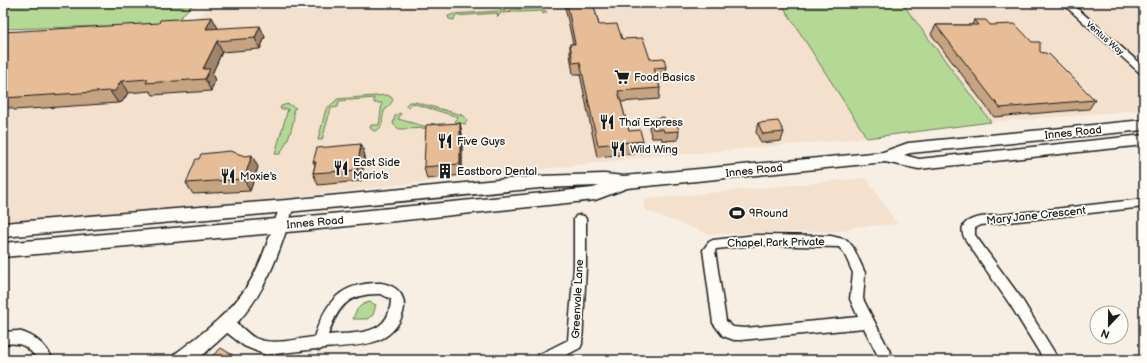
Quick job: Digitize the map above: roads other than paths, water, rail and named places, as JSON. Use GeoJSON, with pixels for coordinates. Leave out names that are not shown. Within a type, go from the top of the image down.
{"type":"FeatureCollection","features":[{"type":"Feature","properties":{"kind":"main road","name":"Innes Road"},"geometry":{"type":"LineString","coordinates":[[3,230],[287,206],[540,182],[604,180],[624,182],[885,157],[908,148],[1144,124]]}},
{"type":"Feature","properties":{"kind":"main road","name":"Innes Road"},"geometry":{"type":"LineString","coordinates":[[885,157],[919,164],[1144,140]]}},
{"type":"Feature","properties":{"kind":"main road","name":"Innes Road"},"geometry":{"type":"LineString","coordinates":[[3,250],[281,225],[595,194],[624,182]]}},
{"type":"Feature","properties":{"kind":"street","name":"Ventus Way"},"geometry":{"type":"LineString","coordinates":[[1066,3],[1144,72]]}},
{"type":"Feature","properties":{"kind":"street","name":"Mary Jane Crescent"},"geometry":{"type":"LineString","coordinates":[[1052,360],[1016,302],[969,236],[968,227],[972,223],[981,221],[1144,203]]}},
{"type":"Feature","properties":{"kind":"street"},"geometry":{"type":"LineString","coordinates":[[180,360],[226,324],[243,305],[256,287],[269,261],[287,206]]}},
{"type":"Feature","properties":{"kind":"street","name":"Greenvale Lane"},"geometry":{"type":"LineString","coordinates":[[543,360],[575,344],[580,267],[580,219]]}},
{"type":"Feature","properties":{"kind":"street","name":"Chapel Park Private"},"geometry":{"type":"LineString","coordinates":[[867,322],[745,334],[731,334],[724,329],[720,323],[709,250],[713,245],[756,240],[831,241],[843,243],[849,250],[859,273],[856,299],[887,360]]}},
{"type":"Feature","properties":{"kind":"street"},"geometry":{"type":"LineString","coordinates":[[226,324],[249,342],[266,349],[319,344],[375,336],[385,330],[393,322],[398,297],[392,291],[380,288],[356,290],[344,296],[323,330],[319,344]]}},
{"type":"Feature","properties":{"kind":"street"},"geometry":{"type":"LineString","coordinates":[[3,338],[16,337],[31,341],[46,360]]}},
{"type":"Feature","properties":{"kind":"place","name":"Food Basics"},"geometry":{"type":"Point","coordinates":[622,77]}},
{"type":"Feature","properties":{"kind":"place","name":"Thaï Express"},"geometry":{"type":"Point","coordinates":[607,122]}},
{"type":"Feature","properties":{"kind":"place","name":"Five Guys"},"geometry":{"type":"Point","coordinates":[445,141]}},
{"type":"Feature","properties":{"kind":"place","name":"Wild Wing"},"geometry":{"type":"Point","coordinates":[618,149]}},
{"type":"Feature","properties":{"kind":"place","name":"East Side Mario's"},"geometry":{"type":"Point","coordinates":[341,168]}},
{"type":"Feature","properties":{"kind":"place","name":"Eastboro Dental"},"geometry":{"type":"Point","coordinates":[445,171]}},
{"type":"Feature","properties":{"kind":"place","name":"Moxie's"},"geometry":{"type":"Point","coordinates":[228,176]}},
{"type":"Feature","properties":{"kind":"place","name":"9Round"},"geometry":{"type":"Point","coordinates":[737,213]}}]}
